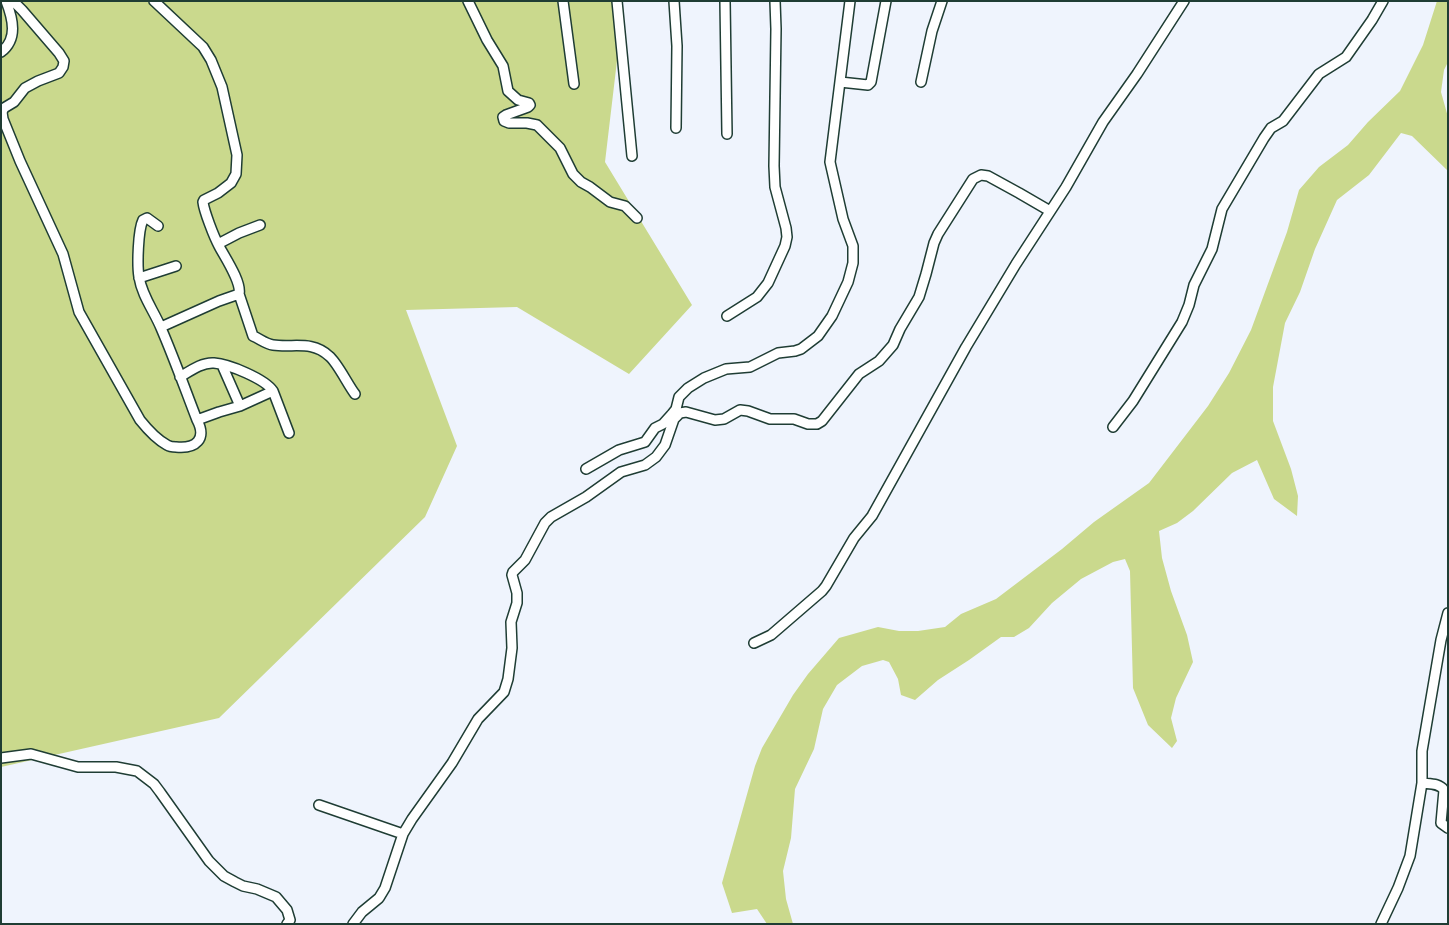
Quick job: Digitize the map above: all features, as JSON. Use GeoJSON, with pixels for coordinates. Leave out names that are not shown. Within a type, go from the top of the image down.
{"type":"FeatureCollection","features":[{"type":"Feature","properties":{"kind":"street"},"geometry":{"type":"LineString","coordinates":[[1,52],[6,48],[12,36],[13,26],[6,1]]}},
{"type":"Feature","properties":{"kind":"street"},"geometry":{"type":"LineString","coordinates":[[13,1],[59,53],[64,61],[63,67],[59,73],[25,88],[14,102],[4,108],[2,112],[3,119],[20,161],[63,254],[79,312],[140,420],[151,434],[169,446],[182,448],[194,446],[198,442],[201,427],[161,327],[147,301],[139,278],[139,243],[141,223],[147,218],[158,226]]}},
{"type":"Feature","properties":{"kind":"street"},"geometry":{"type":"LineString","coordinates":[[154,1],[203,47],[211,60],[222,87],[237,155],[236,174],[231,183],[203,202],[218,244],[231,266],[240,289],[239,294],[254,336],[271,344],[282,346],[306,345],[321,350],[330,356],[355,394]]}},
{"type":"Feature","properties":{"kind":"street"},"geometry":{"type":"LineString","coordinates":[[468,1],[487,40],[503,66],[508,91],[518,100],[529,103],[530,106],[506,115],[503,117],[504,122],[537,125],[560,148],[573,174],[581,182],[610,202],[625,206],[637,218]]}},
{"type":"Feature","properties":{"kind":"street"},"geometry":{"type":"LineString","coordinates":[[563,1],[574,84]]}},
{"type":"Feature","properties":{"kind":"street"},"geometry":{"type":"LineString","coordinates":[[617,1],[632,156]]}},
{"type":"Feature","properties":{"kind":"street"},"geometry":{"type":"LineString","coordinates":[[674,1],[676,46],[676,128]]}},
{"type":"Feature","properties":{"kind":"street"},"geometry":{"type":"LineString","coordinates":[[725,1],[727,134]]}},
{"type":"Feature","properties":{"kind":"street"},"geometry":{"type":"LineString","coordinates":[[727,316],[757,297],[768,283],[785,246],[787,238],[786,228],[775,187],[775,1]]}},
{"type":"Feature","properties":{"kind":"street"},"geometry":{"type":"LineString","coordinates":[[353,924],[362,912],[379,898],[385,888],[403,834],[412,819],[452,763],[478,719],[504,692],[508,679],[512,648],[512,622],[517,603],[517,593],[512,575],[524,560],[545,523],[586,497],[621,472],[645,466],[656,457],[665,445],[676,414],[679,397],[688,388],[704,378],[726,369],[750,367],[778,353],[801,349],[818,336],[832,316],[848,282],[853,263],[853,246],[844,219],[830,162],[850,1]]}},
{"type":"Feature","properties":{"kind":"street"},"geometry":{"type":"LineString","coordinates":[[840,82],[868,85],[871,82],[886,1]]}},
{"type":"Feature","properties":{"kind":"street"},"geometry":{"type":"LineString","coordinates":[[921,82],[932,30],[942,1]]}},
{"type":"Feature","properties":{"kind":"street"},"geometry":{"type":"LineString","coordinates":[[754,644],[771,635],[826,586],[854,538],[872,516],[970,340],[1066,187],[1103,122],[1184,1]]}},
{"type":"Feature","properties":{"kind":"street"},"geometry":{"type":"LineString","coordinates":[[1113,427],[1133,401],[1182,322],[1189,305],[1194,285],[1212,249],[1222,209],[1264,138],[1271,128],[1283,121],[1319,74],[1346,57],[1372,20],[1383,1]]}},
{"type":"Feature","properties":{"kind":"street"},"geometry":{"type":"LineString","coordinates":[[586,468],[619,450],[645,442],[655,428],[676,414],[686,412],[716,420],[724,419],[740,410],[770,419],[794,419],[808,424],[817,424],[822,421],[859,374],[879,361],[893,345],[918,297],[938,234],[973,179],[982,175],[988,176],[1050,211]]}},
{"type":"Feature","properties":{"kind":"street"},"geometry":{"type":"LineString","coordinates":[[218,244],[260,226]]}},
{"type":"Feature","properties":{"kind":"street"},"geometry":{"type":"LineString","coordinates":[[139,278],[176,266]]}},
{"type":"Feature","properties":{"kind":"street"},"geometry":{"type":"LineString","coordinates":[[161,327],[219,301],[239,294]]}},
{"type":"Feature","properties":{"kind":"street"},"geometry":{"type":"LineString","coordinates":[[180,377],[204,364],[214,363],[258,378],[270,386],[290,433]]}},
{"type":"Feature","properties":{"kind":"street"},"geometry":{"type":"LineString","coordinates":[[222,365],[240,406]]}},
{"type":"Feature","properties":{"kind":"street"},"geometry":{"type":"LineString","coordinates":[[197,420],[240,406],[272,391]]}},
{"type":"Feature","properties":{"kind":"street"},"geometry":{"type":"LineString","coordinates":[[1381,924],[1398,888],[1410,856],[1422,783],[1422,751],[1441,640],[1448,613]]}},
{"type":"Feature","properties":{"kind":"street"},"geometry":{"type":"LineString","coordinates":[[1,758],[31,754],[78,767],[116,767],[137,771],[154,784],[209,861],[224,876],[243,886],[258,889],[276,898],[289,914],[290,920],[287,924]]}},
{"type":"Feature","properties":{"kind":"street"},"geometry":{"type":"LineString","coordinates":[[1422,783],[1437,784],[1443,788],[1441,823],[1448,828]]}},
{"type":"Feature","properties":{"kind":"street"},"geometry":{"type":"LineString","coordinates":[[319,805],[403,834]]}},
{"type":"Feature","properties":{"kind":"green space"},"geometry":{"type":"Polygon","coordinates":[[[1,1],[623,1],[605,162],[692,305],[629,374],[517,307],[406,310],[457,446],[425,517],[219,718],[1,767],[1,1]]]}},
{"type":"Feature","properties":{"kind":"green space"},"geometry":{"type":"Polygon","coordinates":[[[1437,1],[1448,1],[1448,62],[1444,70],[1441,92],[1448,117],[1448,171],[1412,136],[1401,133],[1369,175],[1337,200],[1315,249],[1300,292],[1285,323],[1273,387],[1273,421],[1291,469],[1298,496],[1297,516],[1274,499],[1257,460],[1232,473],[1193,511],[1177,523],[1159,531],[1162,558],[1171,591],[1187,635],[1193,662],[1176,698],[1171,718],[1177,741],[1172,748],[1148,725],[1133,688],[1130,571],[1125,559],[1113,562],[1081,579],[1052,603],[1029,628],[1014,637],[1001,637],[938,680],[915,700],[901,695],[898,679],[889,662],[883,660],[862,666],[837,685],[823,709],[814,749],[795,789],[791,838],[783,871],[786,899],[793,924],[767,924],[757,909],[732,913],[722,883],[755,766],[762,748],[793,695],[808,674],[839,638],[878,627],[899,631],[918,631],[945,627],[961,614],[996,599],[1062,549],[1094,522],[1149,483],[1208,406],[1229,373],[1251,330],[1287,232],[1299,190],[1319,167],[1348,145],[1368,122],[1400,91],[1423,45],[1437,1]]]}}]}
